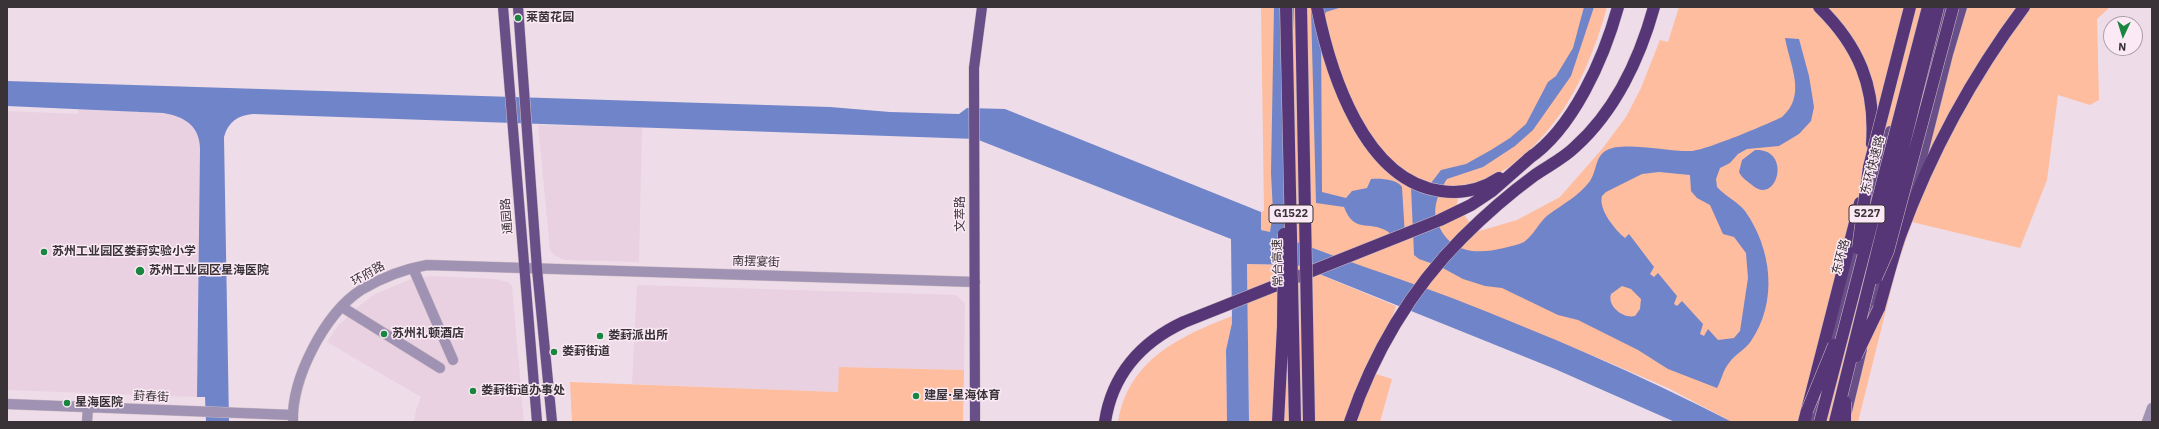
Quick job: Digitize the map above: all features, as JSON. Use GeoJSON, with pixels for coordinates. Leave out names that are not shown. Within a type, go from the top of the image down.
{"type":"FeatureCollection","features":[{"type":"Feature","properties":{"kind":"highway","name":"常台高速"},"geometry":{"type":"LineString","coordinates":[[1286,7],[1295,422]]}},
{"type":"Feature","properties":{"kind":"highway","name":"G1522"},"geometry":{"type":"LineString","coordinates":[[1301,7],[1309,422]]}},
{"type":"Feature","properties":{"kind":"highway"},"geometry":{"type":"LineString","coordinates":[[1317,7],[1329,52],[1343,91],[1359,125],[1375,150],[1396,172],[1412,183],[1435,190],[1466,192],[1486,185],[1533,155]]}},
{"type":"Feature","properties":{"kind":"highway"},"geometry":{"type":"LineString","coordinates":[[1105,422],[1112,392],[1126,366],[1140,351],[1168,330],[1191,319],[1462,213],[1492,192],[1533,155],[1568,116],[1589,84],[1618,7]]}},
{"type":"Feature","properties":{"kind":"highway"},"geometry":{"type":"LineString","coordinates":[[1350,422],[1362,389],[1390,332],[1435,268],[1477,224],[1511,193],[1574,148],[1594,128],[1612,104],[1631,71],[1654,7]]}},
{"type":"Feature","properties":{"kind":"highway"},"geometry":{"type":"LineString","coordinates":[[1807,418],[1851,301],[1873,132],[1872,111],[1865,75],[1858,57],[1846,38],[1819,7]]}},
{"type":"Feature","properties":{"kind":"highway"},"geometry":{"type":"LineString","coordinates":[[1807,418],[1910,7]]}},
{"type":"Feature","properties":{"kind":"highway","name":"东环快速路"},"geometry":{"type":"LineString","coordinates":[[1820,422],[1928,7]]}},
{"type":"Feature","properties":{"kind":"highway","name":"东环快速路"},"geometry":{"type":"LineString","coordinates":[[1836,422],[1863,304],[1938,7]]}},
{"type":"Feature","properties":{"kind":"highway"},"geometry":{"type":"LineString","coordinates":[[1863,304],[1888,251],[1953,7]]}},
{"type":"Feature","properties":{"kind":"highway"},"geometry":{"type":"LineString","coordinates":[[1845,422],[1846,378],[1879,308],[1900,237],[1942,137],[1980,70],[2024,7]]}},
{"type":"Feature","properties":{"kind":"highway"},"geometry":{"type":"LineString","coordinates":[[1278,422],[1282,364],[1283,257],[1288,151]]}},
{"type":"Feature","properties":{"kind":"highway"},"geometry":{"type":"LineString","coordinates":[[1112,422],[1118,394],[1132,370],[1148,351],[1170,336],[1188,327],[1372,255],[1462,213],[1514,183],[1546,167]]}},
{"type":"Feature","properties":{"kind":"main road","name":"通园路"},"geometry":{"type":"LineString","coordinates":[[502,7],[538,422]]}},
{"type":"Feature","properties":{"kind":"main road"},"geometry":{"type":"LineString","coordinates":[[518,7],[537,269],[552,422]]}},
{"type":"Feature","properties":{"kind":"main road","name":"文萃路"},"geometry":{"type":"LineString","coordinates":[[975,422],[974,105],[975,56],[982,7]]}},
{"type":"Feature","properties":{"kind":"main road","name":"东环路"},"geometry":{"type":"LineString","coordinates":[[1807,418],[1862,231],[1922,7]]}},
{"type":"Feature","properties":{"kind":"main road","name":"S227"},"geometry":{"type":"LineString","coordinates":[[1845,422],[1888,238],[1945,7]]}},
{"type":"Feature","properties":{"kind":"main road"},"geometry":{"type":"LineString","coordinates":[[1862,231],[1888,238],[1908,209],[1948,54],[1962,7]]}},
{"type":"Feature","properties":{"kind":"street","name":"环府路"},"geometry":{"type":"LineString","coordinates":[[293,419],[298,387],[308,357],[325,329],[342,307],[361,290],[399,272],[427,265],[537,269]]}},
{"type":"Feature","properties":{"kind":"street"},"geometry":{"type":"LineString","coordinates":[[413,268],[453,360]]}},
{"type":"Feature","properties":{"kind":"street","name":"南摆宴街"},"geometry":{"type":"LineString","coordinates":[[537,269],[975,282]]}},
{"type":"Feature","properties":{"kind":"street"},"geometry":{"type":"LineString","coordinates":[[342,307],[440,368]]}},
{"type":"Feature","properties":{"kind":"street","name":"葑春街"},"geometry":{"type":"LineString","coordinates":[[7,404],[196,411],[293,419]]}},
{"type":"Feature","properties":{"kind":"street"},"geometry":{"type":"LineString","coordinates":[[87,422],[88,407]]}},
{"type":"Feature","properties":{"kind":"street"},"geometry":{"type":"LineString","coordinates":[[2147,422],[2152,408]]}},
{"type":"Feature","properties":{"kind":"shaded area"},"geometry":{"type":"Polygon","coordinates":[[[1261,7],[1607,7],[1592,52],[1573,94],[1547,132],[1531,149],[1501,172],[1482,182],[1460,185],[1457,204],[1476,232],[1517,220],[1560,197],[1602,149],[1626,117],[1641,88],[1660,40],[1668,42],[1679,7],[2110,7],[2097,19],[2099,100],[2090,105],[2058,95],[2047,180],[2020,248],[1912,222],[1896,270],[1858,422],[1732,422],[1668,388],[1601,359],[1284,237],[1261,230],[1261,212],[1264,211],[1261,7]]]}},
{"type":"Feature","properties":{"kind":"shaded area","name":"苏州工业园区星海医院"},"geometry":{"type":"Polygon","coordinates":[[[78,108],[173,114],[187,121],[198,133],[200,149],[197,397],[7,390],[7,111],[78,114],[78,108]]]}},
{"type":"Feature","properties":{"kind":"shaded area"},"geometry":{"type":"Polygon","coordinates":[[[538,125],[642,127],[639,262],[565,260],[554,255],[550,250],[538,125]]]}},
{"type":"Feature","properties":{"kind":"shaded area"},"geometry":{"type":"Polygon","coordinates":[[[1247,264],[1297,265],[1396,306],[1373,373],[1392,379],[1380,422],[1249,422],[1247,264]]]}},
{"type":"Feature","properties":{"kind":"shaded area"},"geometry":{"type":"Polygon","coordinates":[[[430,276],[495,279],[508,282],[512,286],[524,422],[414,422],[416,410],[421,397],[327,342],[338,326],[358,307],[375,294],[411,279],[430,276]]]}},
{"type":"Feature","properties":{"kind":"shaded area"},"geometry":{"type":"Polygon","coordinates":[[[637,285],[956,295],[965,303],[964,370],[840,367],[839,392],[632,384],[637,285]]]}},
{"type":"Feature","properties":{"kind":"shaded area"},"geometry":{"type":"Polygon","coordinates":[[[1232,316],[1232,323],[1226,350],[1227,422],[1118,422],[1124,400],[1133,382],[1145,366],[1159,353],[1176,342],[1232,316]]]}},
{"type":"Feature","properties":{"kind":"shaded area"},"geometry":{"type":"Polygon","coordinates":[[[839,367],[964,370],[963,422],[572,422],[570,382],[838,392],[839,367]]]}},
{"type":"Feature","properties":{"kind":"water"},"geometry":{"type":"Polygon","coordinates":[[[1274,7],[1294,7],[1284,237],[1452,298],[1523,326],[1594,356],[1732,422],[1675,422],[1555,369],[1297,265],[1247,264],[1249,422],[1227,422],[1226,350],[1232,323],[1231,239],[976,139],[253,114],[234,120],[228,127],[224,137],[229,422],[206,422],[205,397],[197,397],[200,149],[197,134],[194,128],[178,117],[163,113],[7,106],[7,81],[830,107],[890,112],[959,114],[967,108],[1005,109],[1261,212],[1261,230],[1270,232],[1273,212],[1271,173],[1274,7]]]}},
{"type":"Feature","properties":{"kind":"water"},"geometry":{"type":"Polygon","coordinates":[[[1311,7],[1342,7],[1326,12],[1321,25],[1322,192],[1346,198],[1352,191],[1367,188],[1371,179],[1383,179],[1400,184],[1402,187],[1405,236],[1402,242],[1387,231],[1380,228],[1357,224],[1352,221],[1344,207],[1316,203],[1311,7]]]}},
{"type":"Feature","properties":{"kind":"water"},"geometry":{"type":"Polygon","coordinates":[[[1584,7],[1594,7],[1571,76],[1533,130],[1515,146],[1483,167],[1447,179],[1444,184],[1437,200],[1435,211],[1437,221],[1442,232],[1448,240],[1455,245],[1473,251],[1483,251],[1504,248],[1524,242],[1531,236],[1548,215],[1586,186],[1592,177],[1600,156],[1607,150],[1624,146],[1682,151],[1698,150],[1736,137],[1782,117],[1790,108],[1794,99],[1795,90],[1795,80],[1785,38],[1799,39],[1809,76],[1814,107],[1811,121],[1799,134],[1779,146],[1747,149],[1738,154],[1730,163],[1720,168],[1716,179],[1717,187],[1745,211],[1754,226],[1766,259],[1768,276],[1768,293],[1760,326],[1749,344],[1734,357],[1727,366],[1717,388],[1668,369],[1638,350],[1578,320],[1558,315],[1502,288],[1485,286],[1463,279],[1439,266],[1419,259],[1414,255],[1411,187],[1431,183],[1441,170],[1466,164],[1510,138],[1526,124],[1548,82],[1556,76],[1573,48],[1584,7]],[[1659,172],[1642,174],[1606,192],[1602,196],[1602,207],[1612,225],[1625,238],[1629,234],[1654,267],[1650,274],[1654,277],[1658,273],[1677,296],[1674,304],[1677,306],[1682,301],[1703,324],[1700,334],[1704,336],[1708,329],[1718,340],[1734,338],[1740,331],[1748,278],[1746,253],[1734,237],[1723,234],[1710,205],[1697,198],[1691,191],[1690,175],[1659,172]],[[1622,286],[1611,294],[1610,299],[1617,311],[1626,316],[1635,316],[1640,309],[1641,299],[1631,289],[1622,286]]]}},
{"type":"Feature","properties":{"kind":"water"},"geometry":{"type":"Polygon","coordinates":[[[1755,150],[1767,152],[1774,158],[1777,166],[1777,175],[1774,183],[1768,189],[1761,190],[1752,185],[1739,172],[1742,160],[1755,150]]]}},
{"type":"Feature","properties":{"kind":"place","name":"莱茵花园"},"geometry":{"type":"Point","coordinates":[518,18]}},
{"type":"Feature","properties":{"kind":"place","name":"苏州工业园区娄葑实验小学"},"geometry":{"type":"Point","coordinates":[44,252]}},
{"type":"Feature","properties":{"kind":"place","name":"苏州工业园区星海医院"},"geometry":{"type":"Point","coordinates":[140,271]}},
{"type":"Feature","properties":{"kind":"place","name":"苏州礼顿酒店"},"geometry":{"type":"Point","coordinates":[384,334]}},
{"type":"Feature","properties":{"kind":"place","name":"娄葑派出所"},"geometry":{"type":"Point","coordinates":[600,336]}},
{"type":"Feature","properties":{"kind":"place","name":"娄葑街道"},"geometry":{"type":"Point","coordinates":[554,352]}},
{"type":"Feature","properties":{"kind":"place","name":"娄葑街道办事处"},"geometry":{"type":"Point","coordinates":[473,391]}},
{"type":"Feature","properties":{"kind":"place","name":"建屋·星海体育"},"geometry":{"type":"Point","coordinates":[916,396]}},
{"type":"Feature","properties":{"kind":"place","name":"星海医院"},"geometry":{"type":"Point","coordinates":[67,403]}}]}
